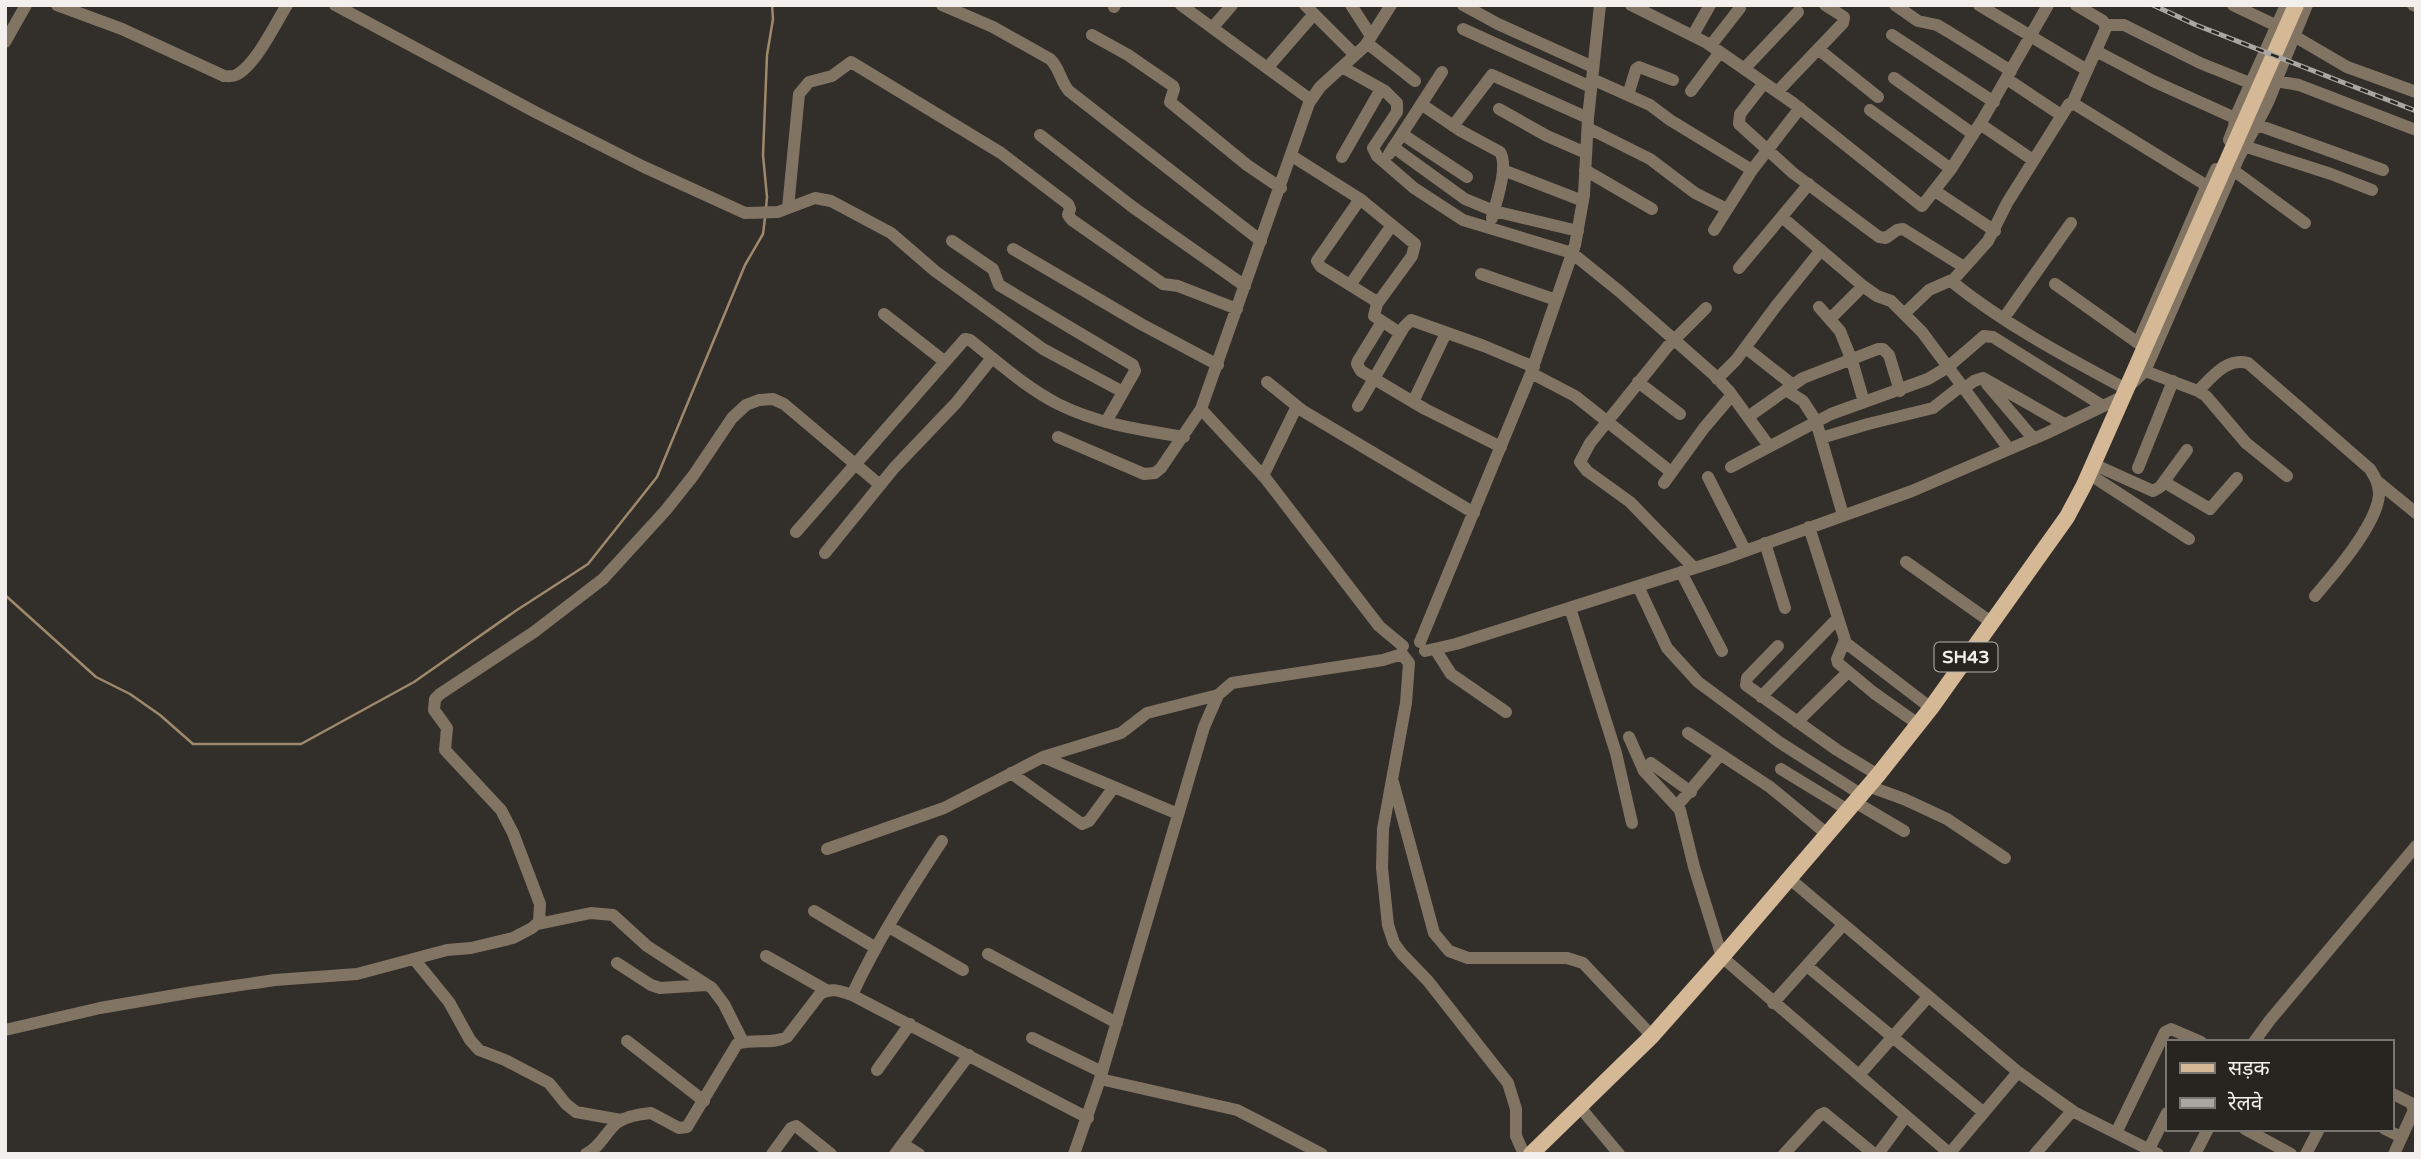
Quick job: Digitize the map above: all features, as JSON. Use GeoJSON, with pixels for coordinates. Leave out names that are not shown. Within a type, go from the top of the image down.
{"type":"FeatureCollection","features":[{"type":"Feature","properties":{"kind":"main road","name":"SH43"},"geometry":{"type":"LineString","coordinates":[[1531,1154],[1652,1036],[1862,794],[1931,708],[2067,516],[2275,78],[2296,5]]}},
{"type":"Feature","properties":{"kind":"street"},"geometry":{"type":"LineString","coordinates":[[5,42],[26,5]]}},
{"type":"Feature","properties":{"kind":"street"},"geometry":{"type":"LineString","coordinates":[[57,5],[122,29],[231,77],[256,56],[287,5]]}},
{"type":"Feature","properties":{"kind":"street"},"geometry":{"type":"LineString","coordinates":[[335,5],[537,113],[644,167],[745,213],[783,210],[820,198],[831,201],[886,230],[935,271],[1043,349],[1123,393]]}},
{"type":"Feature","properties":{"kind":"street"},"geometry":{"type":"LineString","coordinates":[[942,5],[993,27],[1050,59],[1069,91],[1262,241]]}},
{"type":"Feature","properties":{"kind":"street"},"geometry":{"type":"LineString","coordinates":[[1181,5],[1311,100]]}},
{"type":"Feature","properties":{"kind":"street"},"geometry":{"type":"LineString","coordinates":[[1213,27],[1232,5]]}},
{"type":"Feature","properties":{"kind":"street"},"geometry":{"type":"LineString","coordinates":[[1351,5],[1369,39],[1415,81]]}},
{"type":"Feature","properties":{"kind":"street"},"geometry":{"type":"LineString","coordinates":[[1058,437],[1150,474],[1161,468],[1201,409],[1311,100],[1320,87],[1369,39],[1391,5]]}},
{"type":"Feature","properties":{"kind":"street"},"geometry":{"type":"LineString","coordinates":[[1463,5],[1592,78]]}},
{"type":"Feature","properties":{"kind":"street"},"geometry":{"type":"LineString","coordinates":[[1201,409],[1263,476],[1379,626],[1405,654],[1421,661],[1474,513],[1532,370],[1572,253],[1583,201],[1600,5]]}},
{"type":"Feature","properties":{"kind":"street"},"geometry":{"type":"LineString","coordinates":[[1631,5],[1693,35],[1744,69],[1800,108],[1922,206],[1977,129],[2048,5]]}},
{"type":"Feature","properties":{"kind":"street"},"geometry":{"type":"LineString","coordinates":[[1693,35],[1710,5]]}},
{"type":"Feature","properties":{"kind":"street"},"geometry":{"type":"LineString","coordinates":[[1777,92],[1845,20],[1825,5]]}},
{"type":"Feature","properties":{"kind":"street"},"geometry":{"type":"LineString","coordinates":[[1895,5],[1918,20],[1937,25],[1949,32],[2061,115]]}},
{"type":"Feature","properties":{"kind":"street"},"geometry":{"type":"LineString","coordinates":[[1979,5],[2087,70]]}},
{"type":"Feature","properties":{"kind":"street"},"geometry":{"type":"LineString","coordinates":[[2076,5],[2106,25],[2124,25],[2250,83]]}},
{"type":"Feature","properties":{"kind":"street"},"geometry":{"type":"LineString","coordinates":[[2233,5],[2287,29],[2347,67],[2416,92]]}},
{"type":"Feature","properties":{"kind":"street"},"geometry":{"type":"LineString","coordinates":[[2286,5],[2287,29]]}},
{"type":"Feature","properties":{"kind":"street"},"geometry":{"type":"LineString","coordinates":[[2124,393],[2125,373],[2234,127],[2235,118],[2250,83],[2307,5]]}},
{"type":"Feature","properties":{"kind":"street"},"geometry":{"type":"LineString","coordinates":[[1691,91],[1740,8]]}},
{"type":"Feature","properties":{"kind":"street"},"geometry":{"type":"LineString","coordinates":[[1268,66],[1310,10],[1355,55]]}},
{"type":"Feature","properties":{"kind":"street"},"geometry":{"type":"LineString","coordinates":[[1744,69],[1798,12]]}},
{"type":"Feature","properties":{"kind":"street"},"geometry":{"type":"LineString","coordinates":[[1904,314],[1929,290],[1951,281],[1995,230],[2007,203],[2033,160],[2067,106],[2072,104],[2106,25]]}},
{"type":"Feature","properties":{"kind":"street"},"geometry":{"type":"LineString","coordinates":[[1463,29],[1592,78],[1650,105],[1752,170]]}},
{"type":"Feature","properties":{"kind":"street"},"geometry":{"type":"LineString","coordinates":[[1092,35],[1128,55],[1173,86],[1170,102],[1247,165],[1281,188]]}},
{"type":"Feature","properties":{"kind":"street"},"geometry":{"type":"LineString","coordinates":[[1892,35],[1993,102]]}},
{"type":"Feature","properties":{"kind":"street"},"geometry":{"type":"LineString","coordinates":[[1818,49],[1878,97]]}},
{"type":"Feature","properties":{"kind":"street"},"geometry":{"type":"LineString","coordinates":[[2096,51],[2235,118]]}},
{"type":"Feature","properties":{"kind":"street"},"geometry":{"type":"LineString","coordinates":[[783,210],[799,94],[809,82],[832,76],[851,62],[1001,153],[1068,204],[1068,215],[1072,220],[1163,285],[1178,286],[1237,309]]}},
{"type":"Feature","properties":{"kind":"street"},"geometry":{"type":"LineString","coordinates":[[1342,67],[1395,100],[1397,112],[1373,148],[1384,163],[1435,203],[1463,220],[1572,253],[1675,339],[1717,379],[1769,446]]}},
{"type":"Feature","properties":{"kind":"street"},"geometry":{"type":"LineString","coordinates":[[1628,95],[1639,67],[1673,80]]}},
{"type":"Feature","properties":{"kind":"street"},"geometry":{"type":"LineString","coordinates":[[1384,163],[1442,72]]}},
{"type":"Feature","properties":{"kind":"street"},"geometry":{"type":"LineString","coordinates":[[1453,126],[1492,75],[1588,123],[1650,159],[1695,193],[1727,209]]}},
{"type":"Feature","properties":{"kind":"street"},"geometry":{"type":"LineString","coordinates":[[1894,78],[2033,160]]}},
{"type":"Feature","properties":{"kind":"street"},"geometry":{"type":"LineString","coordinates":[[1427,647],[1570,608],[1688,570],[1912,491],[2103,406],[2124,393],[2145,371],[2233,170],[2273,94],[2275,78],[2416,130]]}},
{"type":"Feature","properties":{"kind":"street"},"geometry":{"type":"LineString","coordinates":[[1764,83],[1737,121],[1767,150],[1879,237],[1886,238],[1903,229],[1964,267]]}},
{"type":"Feature","properties":{"kind":"street"},"geometry":{"type":"LineString","coordinates":[[1342,157],[1381,89]]}},
{"type":"Feature","properties":{"kind":"street"},"geometry":{"type":"LineString","coordinates":[[1421,104],[1453,126],[1500,152],[1503,157],[1503,170],[1490,229]]}},
{"type":"Feature","properties":{"kind":"street"},"geometry":{"type":"LineString","coordinates":[[2072,104],[2208,184]]}},
{"type":"Feature","properties":{"kind":"street"},"geometry":{"type":"LineString","coordinates":[[1499,108],[1547,136],[1586,153]]}},
{"type":"Feature","properties":{"kind":"street"},"geometry":{"type":"LineString","coordinates":[[1714,229],[1752,170],[1800,108]]}},
{"type":"Feature","properties":{"kind":"street"},"geometry":{"type":"LineString","coordinates":[[1870,110],[1951,169]]}},
{"type":"Feature","properties":{"kind":"street"},"geometry":{"type":"LineString","coordinates":[[2255,124],[2383,170]]}},
{"type":"Feature","properties":{"kind":"street"},"geometry":{"type":"LineString","coordinates":[[1402,134],[1467,177]]}},
{"type":"Feature","properties":{"kind":"street"},"geometry":{"type":"LineString","coordinates":[[1040,135],[1134,208],[1245,286]]}},
{"type":"Feature","properties":{"kind":"street"},"geometry":{"type":"LineString","coordinates":[[1393,147],[1465,199],[1494,211],[1578,231]]}},
{"type":"Feature","properties":{"kind":"street"},"geometry":{"type":"LineString","coordinates":[[2247,147],[2372,190]]}},
{"type":"Feature","properties":{"kind":"street"},"geometry":{"type":"LineString","coordinates":[[1292,156],[1360,199],[1412,241],[1415,252],[1373,313],[1400,333]]}},
{"type":"Feature","properties":{"kind":"street"},"geometry":{"type":"LineString","coordinates":[[1503,170],[1583,201]]}},
{"type":"Feature","properties":{"kind":"street"},"geometry":{"type":"LineString","coordinates":[[1586,170],[1652,209]]}},
{"type":"Feature","properties":{"kind":"street"},"geometry":{"type":"LineString","coordinates":[[2233,170],[2305,223]]}},
{"type":"Feature","properties":{"kind":"street"},"geometry":{"type":"LineString","coordinates":[[1739,268],[1809,184]]}},
{"type":"Feature","properties":{"kind":"street"},"geometry":{"type":"LineString","coordinates":[[1935,191],[1995,230]]}},
{"type":"Feature","properties":{"kind":"street"},"geometry":{"type":"LineString","coordinates":[[1360,199],[1317,261],[1321,267],[1377,304]]}},
{"type":"Feature","properties":{"kind":"street"},"geometry":{"type":"LineString","coordinates":[[1783,218],[1863,286],[1877,296],[1891,301],[1922,332],[2009,449]]}},
{"type":"Feature","properties":{"kind":"street"},"geometry":{"type":"LineString","coordinates":[[2004,318],[2071,223]]}},
{"type":"Feature","properties":{"kind":"street"},"geometry":{"type":"LineString","coordinates":[[1350,285],[1392,225]]}},
{"type":"Feature","properties":{"kind":"street"},"geometry":{"type":"LineString","coordinates":[[952,241],[996,271],[999,285],[1133,365],[1135,372],[1106,422]]}},
{"type":"Feature","properties":{"kind":"street"},"geometry":{"type":"LineString","coordinates":[[1013,249],[1141,324],[1218,365]]}},
{"type":"Feature","properties":{"kind":"street"},"geometry":{"type":"LineString","coordinates":[[1717,379],[1746,348],[1821,250]]}},
{"type":"Feature","properties":{"kind":"street"},"geometry":{"type":"LineString","coordinates":[[1481,274],[1556,300]]}},
{"type":"Feature","properties":{"kind":"street"},"geometry":{"type":"LineString","coordinates":[[1951,281],[1970,297],[2124,393]]}},
{"type":"Feature","properties":{"kind":"street"},"geometry":{"type":"LineString","coordinates":[[2055,284],[2138,343]]}},
{"type":"Feature","properties":{"kind":"street"},"geometry":{"type":"LineString","coordinates":[[1830,318],[1863,286]]}},
{"type":"Feature","properties":{"kind":"street"},"geometry":{"type":"LineString","coordinates":[[1819,307],[1840,331],[1864,402]]}},
{"type":"Feature","properties":{"kind":"street"},"geometry":{"type":"LineString","coordinates":[[1706,308],[1638,382],[1580,457],[1582,468],[1630,502],[1688,570],[1722,651]]}},
{"type":"Feature","properties":{"kind":"street"},"geometry":{"type":"LineString","coordinates":[[884,314],[944,360]]}},
{"type":"Feature","properties":{"kind":"street"},"geometry":{"type":"LineString","coordinates":[[1358,406],[1400,333],[1411,320],[1532,370],[1575,396],[1667,477],[1732,395]]}},
{"type":"Feature","properties":{"kind":"street"},"geometry":{"type":"LineString","coordinates":[[1382,322],[1357,364],[1361,371],[1413,402],[1501,447]]}},
{"type":"Feature","properties":{"kind":"street"},"geometry":{"type":"LineString","coordinates":[[1413,402],[1446,333]]}},
{"type":"Feature","properties":{"kind":"street"},"geometry":{"type":"LineString","coordinates":[[1731,467],[1816,421],[1928,379],[1948,367],[1983,335],[1989,335],[2103,406]]}},
{"type":"Feature","properties":{"kind":"street"},"geometry":{"type":"LineString","coordinates":[[796,532],[965,339],[970,340],[1024,383],[1058,404],[1128,428],[1184,437]]}},
{"type":"Feature","properties":{"kind":"street"},"geometry":{"type":"LineString","coordinates":[[1746,348],[1803,401],[1816,421],[1843,515]]}},
{"type":"Feature","properties":{"kind":"street"},"geometry":{"type":"LineString","coordinates":[[1748,417],[1809,376],[1883,349],[1889,355],[1900,391]]}},
{"type":"Feature","properties":{"kind":"street"},"geometry":{"type":"LineString","coordinates":[[825,553],[880,485],[956,403],[992,358]]}},
{"type":"Feature","properties":{"kind":"street"},"geometry":{"type":"LineString","coordinates":[[2198,391],[2228,364],[2248,363],[2370,469],[2378,482],[2416,513]]}},
{"type":"Feature","properties":{"kind":"street"},"geometry":{"type":"LineString","coordinates":[[2145,371],[2198,391],[2212,402],[2246,443],[2287,476]]}},
{"type":"Feature","properties":{"kind":"street"},"geometry":{"type":"LineString","coordinates":[[1983,378],[2033,438]]}},
{"type":"Feature","properties":{"kind":"street"},"geometry":{"type":"LineString","coordinates":[[1821,438],[1933,408],[1962,388],[1983,378],[2064,424]]}},
{"type":"Feature","properties":{"kind":"street"},"geometry":{"type":"LineString","coordinates":[[2138,468],[2173,381]]}},
{"type":"Feature","properties":{"kind":"street"},"geometry":{"type":"LineString","coordinates":[[1267,382],[1297,406],[1425,486],[1474,513]]}},
{"type":"Feature","properties":{"kind":"street"},"geometry":{"type":"LineString","coordinates":[[1638,382],[1680,414]]}},
{"type":"Feature","properties":{"kind":"street"},"geometry":{"type":"LineString","coordinates":[[539,921],[540,904],[513,833],[496,802],[445,750],[447,728],[434,710],[435,699],[534,632],[604,579],[666,510],[693,476],[732,418],[747,405],[759,400],[773,399],[784,404],[880,485]]}},
{"type":"Feature","properties":{"kind":"street"},"geometry":{"type":"LineString","coordinates":[[1263,476],[1297,406]]}},
{"type":"Feature","properties":{"kind":"street"},"geometry":{"type":"LineString","coordinates":[[2091,469],[2156,491],[2187,450]]}},
{"type":"Feature","properties":{"kind":"street"},"geometry":{"type":"LineString","coordinates":[[2091,469],[2189,539]]}},
{"type":"Feature","properties":{"kind":"street"},"geometry":{"type":"LineString","coordinates":[[1708,478],[1745,550]]}},
{"type":"Feature","properties":{"kind":"street"},"geometry":{"type":"LineString","coordinates":[[2164,482],[2210,509],[2237,478]]}},
{"type":"Feature","properties":{"kind":"street"},"geometry":{"type":"LineString","coordinates":[[2315,596],[2343,564],[2374,513],[2379,494],[2378,482]]}},
{"type":"Feature","properties":{"kind":"street"},"geometry":{"type":"LineString","coordinates":[[1809,527],[1849,646],[1931,708]]}},
{"type":"Feature","properties":{"kind":"street"},"geometry":{"type":"LineString","coordinates":[[1765,543],[1785,608]]}},
{"type":"Feature","properties":{"kind":"street"},"geometry":{"type":"LineString","coordinates":[[1906,562],[1991,622]]}},
{"type":"Feature","properties":{"kind":"street"},"geometry":{"type":"LineString","coordinates":[[1638,586],[1667,648],[1698,682],[1779,742],[1862,794]]}},
{"type":"Feature","properties":{"kind":"street"},"geometry":{"type":"LineString","coordinates":[[1570,608],[1616,753],[1632,824]]}},
{"type":"Feature","properties":{"kind":"street"},"geometry":{"type":"LineString","coordinates":[[1760,697],[1838,618]]}},
{"type":"Feature","properties":{"kind":"street"},"geometry":{"type":"LineString","coordinates":[[1506,712],[1451,674],[1427,647],[1413,640],[1405,654],[1406,703],[1382,829],[1382,869],[1391,934],[1402,954],[1428,981],[1508,1083],[1516,1109],[1516,1136],[1524,1154]]}},
{"type":"Feature","properties":{"kind":"street"},"geometry":{"type":"LineString","coordinates":[[1845,640],[1837,659],[1838,663],[1918,724]]}},
{"type":"Feature","properties":{"kind":"street"},"geometry":{"type":"LineString","coordinates":[[1778,646],[1745,682],[1760,697],[1797,722],[1862,794],[1904,831]]}},
{"type":"Feature","properties":{"kind":"street"},"geometry":{"type":"LineString","coordinates":[[1074,1154],[1101,1076],[1204,727],[1218,695],[1229,684],[1240,681],[1383,660],[1405,654]]}},
{"type":"Feature","properties":{"kind":"street"},"geometry":{"type":"LineString","coordinates":[[1797,722],[1848,672]]}},
{"type":"Feature","properties":{"kind":"street"},"geometry":{"type":"LineString","coordinates":[[827,849],[944,808],[1043,757],[1121,733],[1147,713],[1218,695]]}},
{"type":"Feature","properties":{"kind":"street"},"geometry":{"type":"LineString","coordinates":[[1688,733],[1770,788],[1827,834]]}},
{"type":"Feature","properties":{"kind":"street"},"geometry":{"type":"LineString","coordinates":[[1629,737],[1644,771],[1677,806],[1722,957],[1773,1003],[1949,1154],[2018,1072]]}},
{"type":"Feature","properties":{"kind":"street"},"geometry":{"type":"LineString","coordinates":[[1677,806],[1720,755]]}},
{"type":"Feature","properties":{"kind":"street"},"geometry":{"type":"LineString","coordinates":[[1043,757],[1178,814]]}},
{"type":"Feature","properties":{"kind":"street"},"geometry":{"type":"LineString","coordinates":[[1651,763],[1691,792]]}},
{"type":"Feature","properties":{"kind":"street"},"geometry":{"type":"LineString","coordinates":[[1780,769],[1862,794],[1904,799],[1947,819],[2005,859]]}},
{"type":"Feature","properties":{"kind":"street"},"geometry":{"type":"LineString","coordinates":[[1011,773],[1082,824],[1089,821],[1114,787]]}},
{"type":"Feature","properties":{"kind":"street"},"geometry":{"type":"LineString","coordinates":[[1391,775],[1434,933],[1450,951],[1468,958],[1567,958],[1583,962],[1652,1036]]}},
{"type":"Feature","properties":{"kind":"street"},"geometry":{"type":"LineString","coordinates":[[852,995],[876,948],[942,841]]}},
{"type":"Feature","properties":{"kind":"street"},"geometry":{"type":"LineString","coordinates":[[2256,1040],[2270,1020],[2416,846]]}},
{"type":"Feature","properties":{"kind":"street"},"geometry":{"type":"LineString","coordinates":[[1790,879],[2018,1072],[2073,1111],[2153,1152],[2166,1116]]}},
{"type":"Feature","properties":{"kind":"street"},"geometry":{"type":"LineString","coordinates":[[814,911],[876,948]]}},
{"type":"Feature","properties":{"kind":"street"},"geometry":{"type":"LineString","coordinates":[[5,1030],[100,1007],[261,982],[357,974],[447,950],[471,948],[513,938],[539,921],[591,913],[612,915],[622,921],[647,946],[719,995],[743,1042]]}},
{"type":"Feature","properties":{"kind":"street"},"geometry":{"type":"LineString","coordinates":[[1773,1003],[1843,925]]}},
{"type":"Feature","properties":{"kind":"street"},"geometry":{"type":"LineString","coordinates":[[889,927],[963,970]]}},
{"type":"Feature","properties":{"kind":"street"},"geometry":{"type":"LineString","coordinates":[[988,954],[1117,1023]]}},
{"type":"Feature","properties":{"kind":"street"},"geometry":{"type":"LineString","coordinates":[[766,956],[826,990]]}},
{"type":"Feature","properties":{"kind":"street"},"geometry":{"type":"LineString","coordinates":[[414,959],[449,1002],[470,1041],[479,1050],[505,1059],[549,1083],[576,1112],[621,1120],[651,1112],[682,1128],[691,1123],[733,1048],[743,1042],[781,1040],[787,1037],[820,994],[835,989],[910,1024],[1088,1118]]}},
{"type":"Feature","properties":{"kind":"street"},"geometry":{"type":"LineString","coordinates":[[617,963],[660,988],[707,985]]}},
{"type":"Feature","properties":{"kind":"street"},"geometry":{"type":"LineString","coordinates":[[1807,966],[1983,1112]]}},
{"type":"Feature","properties":{"kind":"street"},"geometry":{"type":"LineString","coordinates":[[1859,1075],[1928,997]]}},
{"type":"Feature","properties":{"kind":"street"},"geometry":{"type":"LineString","coordinates":[[877,1070],[910,1024]]}},
{"type":"Feature","properties":{"kind":"street"},"geometry":{"type":"LineString","coordinates":[[2116,1133],[2165,1032],[2171,1029],[2196,1040]]}},
{"type":"Feature","properties":{"kind":"street"},"geometry":{"type":"LineString","coordinates":[[1032,1038],[1101,1076],[1237,1110],[1322,1154]]}},
{"type":"Feature","properties":{"kind":"street"},"geometry":{"type":"LineString","coordinates":[[626,1041],[704,1101]]}},
{"type":"Feature","properties":{"kind":"street"},"geometry":{"type":"LineString","coordinates":[[919,1154],[899,1149],[969,1055]]}},
{"type":"Feature","properties":{"kind":"street"},"geometry":{"type":"LineString","coordinates":[[2393,1094],[2412,1103],[2413,1107],[2394,1154]]}},
{"type":"Feature","properties":{"kind":"street"},"geometry":{"type":"LineString","coordinates":[[1579,1107],[1619,1154]]}},
{"type":"Feature","properties":{"kind":"street"},"geometry":{"type":"LineString","coordinates":[[2035,1154],[2073,1111]]}},
{"type":"Feature","properties":{"kind":"street"},"geometry":{"type":"LineString","coordinates":[[1792,1151],[1824,1113],[1876,1154],[1906,1116]]}},
{"type":"Feature","properties":{"kind":"street"},"geometry":{"type":"LineString","coordinates":[[586,1154],[598,1146],[621,1120]]}},
{"type":"Feature","properties":{"kind":"street"},"geometry":{"type":"LineString","coordinates":[[772,1154],[791,1128],[796,1126],[831,1154]]}},
{"type":"Feature","properties":{"kind":"street"},"geometry":{"type":"LineString","coordinates":[[2195,1154],[2207,1131]]}},
{"type":"Feature","properties":{"kind":"street"},"geometry":{"type":"LineString","coordinates":[[2253,1131],[2291,1154]]}},
{"type":"Feature","properties":{"kind":"street"},"geometry":{"type":"LineString","coordinates":[[2306,1154],[2318,1131]]}},
{"type":"Feature","properties":{"kind":"street"},"geometry":{"type":"LineString","coordinates":[[2389,1131],[2401,1138]]}},
{"type":"Feature","properties":{"kind":"waterway"},"geometry":{"type":"LineString","coordinates":[[766,208],[763,155],[772,5]]}},
{"type":"Feature","properties":{"kind":"waterway"},"geometry":{"type":"LineString","coordinates":[[5,595],[96,677],[130,694],[160,715],[193,744],[301,744],[414,682],[588,564],[657,477],[745,265],[763,234],[765,218]]}},
{"type":"Feature","properties":{"kind":"railway"},"geometry":{"type":"LineString","coordinates":[[2153,5],[2196,25],[2416,111]]}}]}
